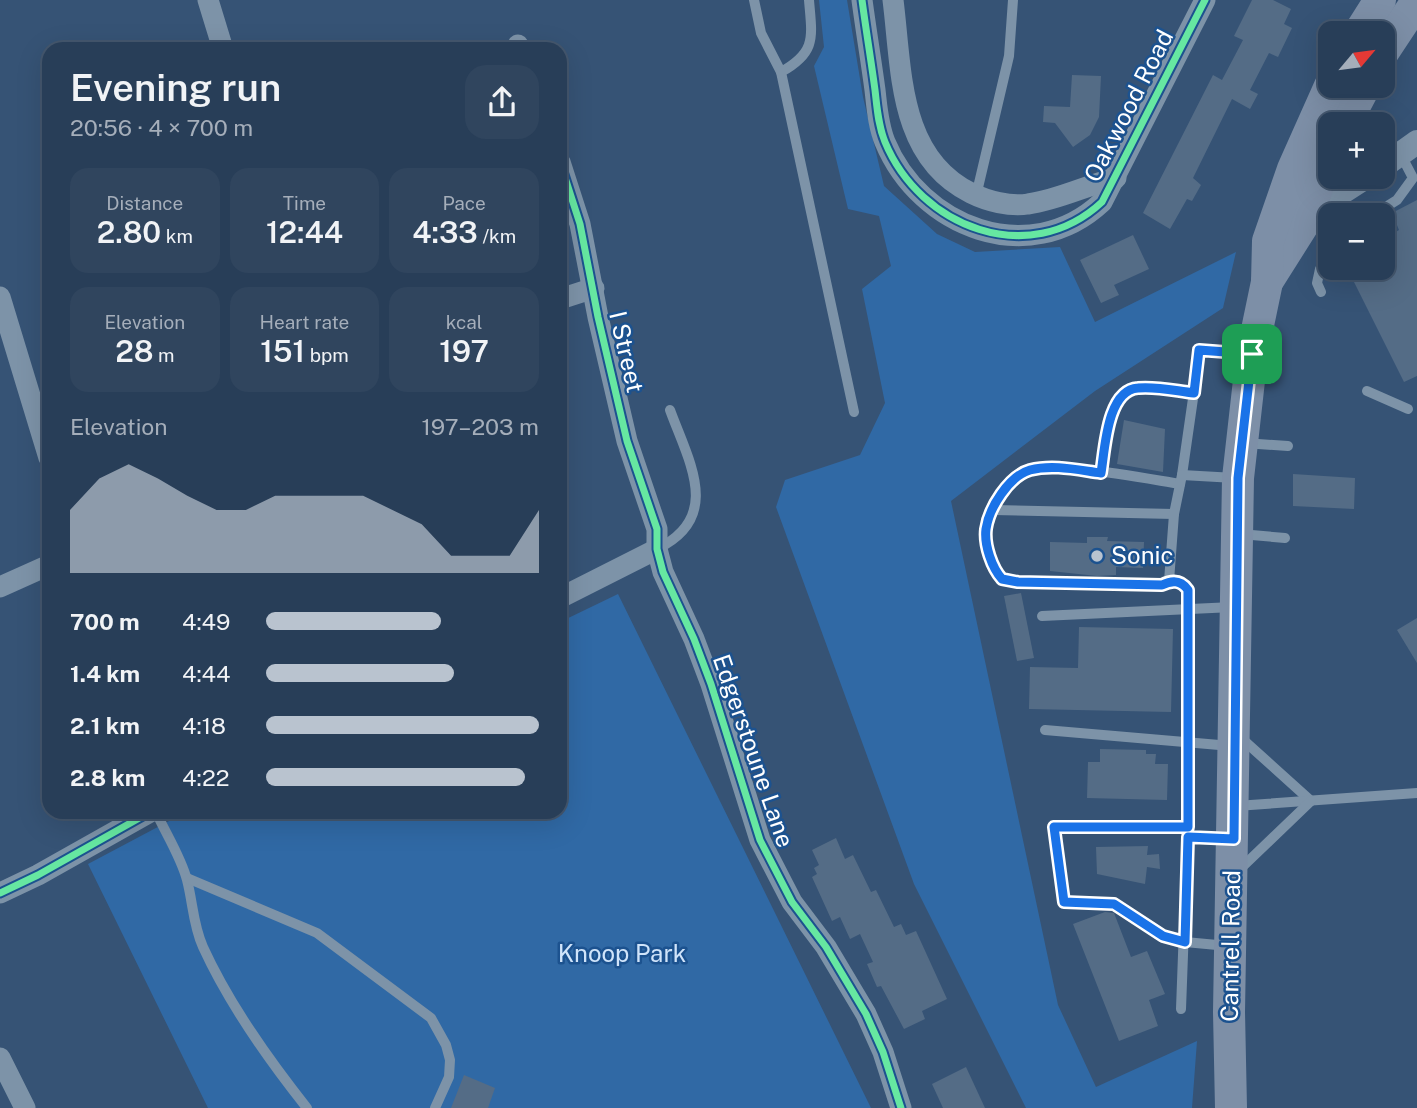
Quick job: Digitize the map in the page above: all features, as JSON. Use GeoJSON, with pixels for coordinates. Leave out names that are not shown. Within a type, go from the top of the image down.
{"type":"FeatureCollection","features":[{"type":"Feature","properties":{"kind":"main road"},"geometry":{"type":"LineString","coordinates":[[1367,21],[1380,0]]}},
{"type":"Feature","properties":{"kind":"main road"},"geometry":{"type":"LineString","coordinates":[[1395,34],[1417,1]]}},
{"type":"Feature","properties":{"kind":"main road","name":"Cantrell Road"},"geometry":{"type":"LineString","coordinates":[[1231,1108],[1237,534],[1241,443],[1252,354],[1267,282],[1268,241],[1293,169],[1325,98]]}},
{"type":"Feature","properties":{"kind":"main road","name":"Cantrell Road"},"geometry":{"type":"LineString","coordinates":[[1267,282],[1303,225],[1318,186]]}},
{"type":"Feature","properties":{"kind":"street"},"geometry":{"type":"LineString","coordinates":[[208,0],[221,42]]}},
{"type":"Feature","properties":{"kind":"street","name":"Oakwood Road"},"geometry":{"type":"LineString","coordinates":[[862,0],[884,141],[909,185],[942,213],[962,223],[994,233],[1027,235],[1049,232],[1087,215],[1102,202],[1205,0]]}},
{"type":"Feature","properties":{"kind":"street","name":"Oakwood Road"},"geometry":{"type":"LineString","coordinates":[[893,0],[911,122],[919,143],[943,175],[976,196],[991,201],[1028,204],[1116,178]]}},
{"type":"Feature","properties":{"kind":"street","name":"I Street"},"geometry":{"type":"LineString","coordinates":[[567,184],[580,224],[627,441],[657,529],[657,549]]}},
{"type":"Feature","properties":{"kind":"street"},"geometry":{"type":"LineString","coordinates":[[1303,225],[1321,206],[1347,189]]}},
{"type":"Feature","properties":{"kind":"street"},"geometry":{"type":"LineString","coordinates":[[567,297],[594,288]]}},
{"type":"Feature","properties":{"kind":"street"},"geometry":{"type":"LineString","coordinates":[[0,297],[42,435]]}},
{"type":"Feature","properties":{"kind":"street"},"geometry":{"type":"LineString","coordinates":[[567,594],[657,549]]}},
{"type":"Feature","properties":{"kind":"street","name":"Edgerstoune Lane"},"geometry":{"type":"LineString","coordinates":[[657,549],[663,572],[694,639],[711,684],[760,840],[792,902],[834,959],[866,1014],[883,1052],[901,1108]]}},
{"type":"Feature","properties":{"kind":"street"},"geometry":{"type":"LineString","coordinates":[[0,587],[42,568]]}},
{"type":"Feature","properties":{"kind":"street"},"geometry":{"type":"LineString","coordinates":[[0,893],[38,875],[138,819]]}},
{"type":"Feature","properties":{"kind":"street"},"geometry":{"type":"LineString","coordinates":[[0,1058],[25,1108]]}},
{"type":"Feature","properties":{"kind":"lane"},"geometry":{"type":"LineString","coordinates":[[754,0],[761,33],[781,72],[854,412]]}},
{"type":"Feature","properties":{"kind":"lane"},"geometry":{"type":"LineString","coordinates":[[781,72],[800,61],[807,52],[811,37],[809,0]]}},
{"type":"Feature","properties":{"kind":"lane"},"geometry":{"type":"LineString","coordinates":[[976,196],[1009,56],[1013,0]]}},
{"type":"Feature","properties":{"kind":"lane"},"geometry":{"type":"LineString","coordinates":[[1392,203],[1413,178],[1400,150]]}},
{"type":"Feature","properties":{"kind":"lane"},"geometry":{"type":"LineString","coordinates":[[1318,278],[1321,292]]}},
{"type":"Feature","properties":{"kind":"lane"},"geometry":{"type":"LineString","coordinates":[[1169,581],[1174,514],[1199,350],[1252,354]]}},
{"type":"Feature","properties":{"kind":"lane"},"geometry":{"type":"LineString","coordinates":[[1101,473],[1111,417],[1116,402],[1124,393],[1139,388],[1194,393]]}},
{"type":"Feature","properties":{"kind":"lane"},"geometry":{"type":"LineString","coordinates":[[1367,391],[1408,409]]}},
{"type":"Feature","properties":{"kind":"lane"},"geometry":{"type":"LineString","coordinates":[[657,549],[683,534],[692,519],[696,500],[695,480],[670,410]]}},
{"type":"Feature","properties":{"kind":"lane"},"geometry":{"type":"LineString","coordinates":[[1241,443],[1288,446]]}},
{"type":"Feature","properties":{"kind":"lane"},"geometry":{"type":"LineString","coordinates":[[1181,1009],[1188,832],[1188,590],[1180,582],[1169,581],[1162,585],[1018,582],[1002,579],[993,566],[986,540],[986,528],[1006,488],[1018,475],[1029,471],[1045,468],[1181,480],[1238,478]]}},
{"type":"Feature","properties":{"kind":"lane"},"geometry":{"type":"LineString","coordinates":[[993,510],[1174,514]]}},
{"type":"Feature","properties":{"kind":"lane"},"geometry":{"type":"LineString","coordinates":[[1237,534],[1285,538]]}},
{"type":"Feature","properties":{"kind":"lane"},"geometry":{"type":"LineString","coordinates":[[1042,616],[1236,607]]}},
{"type":"Feature","properties":{"kind":"lane"},"geometry":{"type":"LineString","coordinates":[[1045,730],[1187,741],[1234,739],[1311,801]]}},
{"type":"Feature","properties":{"kind":"lane"},"geometry":{"type":"LineString","coordinates":[[1233,806],[1417,793]]}},
{"type":"Feature","properties":{"kind":"lane"},"geometry":{"type":"LineString","coordinates":[[1232,877],[1311,801]]}},
{"type":"Feature","properties":{"kind":"lane"},"geometry":{"type":"LineString","coordinates":[[159,819],[187,878],[195,926],[204,950],[255,1036],[282,1077],[307,1108]]}},
{"type":"Feature","properties":{"kind":"lane"},"geometry":{"type":"LineString","coordinates":[[1231,946],[1185,942],[1163,936],[1114,904],[1064,902],[1054,827],[1188,832],[1234,839]]}},
{"type":"Feature","properties":{"kind":"lane"},"geometry":{"type":"LineString","coordinates":[[187,878],[317,933],[431,1018],[446,1045],[450,1060],[449,1077],[435,1108]]}},
{"type":"Feature","properties":{"kind":"green space"},"geometry":{"type":"Polygon","coordinates":[[[819,0],[847,0],[863,97],[884,186],[937,234],[975,252],[1060,247],[1095,322],[1236,252],[1223,308],[1095,391],[951,501],[1058,1005],[1096,1087],[1197,1041],[1192,1108],[1026,1108],[914,884],[776,507],[785,480],[860,455],[885,403],[862,289],[891,266],[879,216],[848,209],[814,66],[824,47],[819,0]]]}},
{"type":"Feature","properties":{"kind":"green space","name":"Knoop Park"},"geometry":{"type":"Polygon","coordinates":[[[618,594],[871,1108],[208,1108],[88,864],[173,819],[567,819],[567,619],[618,594]]]}},
{"type":"Feature","properties":{"kind":"building"},"geometry":{"type":"Polygon","coordinates":[[[1252,0],[1273,0],[1291,9],[1284,24],[1292,28],[1278,57],[1269,53],[1250,90],[1258,94],[1250,109],[1232,99],[1193,178],[1201,185],[1192,201],[1187,199],[1170,229],[1143,213],[1213,75],[1222,80],[1243,40],[1234,36],[1252,0]]]}},
{"type":"Feature","properties":{"kind":"building"},"geometry":{"type":"Polygon","coordinates":[[[1072,75],[1101,76],[1099,117],[1090,135],[1073,147],[1055,123],[1043,122],[1044,106],[1070,107],[1072,75]]]}},
{"type":"Feature","properties":{"kind":"building"},"geometry":{"type":"Polygon","coordinates":[[[1417,200],[1417,376],[1404,382],[1353,280],[1395,280],[1395,232],[1399,230],[1395,211],[1417,200]]]}},
{"type":"Feature","properties":{"kind":"building"},"geometry":{"type":"Polygon","coordinates":[[[1133,235],[1149,269],[1114,285],[1119,295],[1101,303],[1080,260],[1133,235]]]}},
{"type":"Feature","properties":{"kind":"building"},"geometry":{"type":"Polygon","coordinates":[[[1124,420],[1165,429],[1163,472],[1117,464],[1124,420]]]}},
{"type":"Feature","properties":{"kind":"building"},"geometry":{"type":"Polygon","coordinates":[[[1293,474],[1355,478],[1354,509],[1293,506],[1293,474]]]}},
{"type":"Feature","properties":{"kind":"building","name":"Sonic"},"geometry":{"type":"Polygon","coordinates":[[[1087,537],[1108,537],[1107,541],[1144,542],[1143,568],[1116,567],[1116,575],[1097,576],[1050,571],[1050,542],[1087,543],[1087,537]]]}},
{"type":"Feature","properties":{"kind":"building"},"geometry":{"type":"Polygon","coordinates":[[[1021,593],[1034,658],[1017,661],[1004,596],[1021,593]]]}},
{"type":"Feature","properties":{"kind":"building"},"geometry":{"type":"Polygon","coordinates":[[[1417,618],[1417,663],[1397,630],[1417,618]]]}},
{"type":"Feature","properties":{"kind":"building"},"geometry":{"type":"Polygon","coordinates":[[[1079,627],[1173,629],[1171,712],[1029,709],[1030,667],[1078,668],[1079,627]]]}},
{"type":"Feature","properties":{"kind":"building"},"geometry":{"type":"Polygon","coordinates":[[[1100,749],[1146,750],[1146,754],[1156,754],[1155,764],[1168,764],[1167,800],[1087,798],[1088,762],[1100,762],[1100,749]]]}},
{"type":"Feature","properties":{"kind":"building"},"geometry":{"type":"Polygon","coordinates":[[[836,838],[845,859],[853,855],[871,892],[876,890],[894,927],[901,924],[906,935],[916,931],[947,999],[922,1011],[925,1019],[904,1029],[881,986],[877,987],[867,964],[873,962],[860,934],[850,939],[840,917],[832,921],[812,877],[817,874],[814,868],[819,865],[812,850],[836,838]]]}},
{"type":"Feature","properties":{"kind":"building"},"geometry":{"type":"Polygon","coordinates":[[[1148,846],[1147,855],[1159,854],[1160,869],[1147,867],[1145,884],[1097,874],[1096,847],[1148,846]]]}},
{"type":"Feature","properties":{"kind":"building"},"geometry":{"type":"Polygon","coordinates":[[[1105,912],[1114,913],[1131,957],[1147,951],[1165,994],[1149,1000],[1158,1026],[1119,1041],[1073,924],[1105,912]]]}},
{"type":"Feature","properties":{"kind":"building"},"geometry":{"type":"Polygon","coordinates":[[[966,1067],[985,1108],[943,1108],[932,1084],[966,1067]]]}},
{"type":"Feature","properties":{"kind":"building"},"geometry":{"type":"Polygon","coordinates":[[[464,1075],[495,1088],[488,1108],[451,1108],[464,1075]]]}},
{"type":"Feature","properties":{"kind":"cycle path"},"geometry":{"type":"LineString","coordinates":[[862,0],[878,116],[885,142],[901,172],[923,197],[950,216],[979,229],[1010,235],[1042,233],[1073,222],[1102,202],[1205,0]]}},
{"type":"Feature","properties":{"kind":"cycle path"},"geometry":{"type":"LineString","coordinates":[[567,184],[580,224],[627,441],[657,529],[657,549],[663,572],[694,639],[711,684],[760,840],[792,902],[826,947],[866,1014],[883,1052],[901,1108]]}},
{"type":"Feature","properties":{"kind":"cycle path"},"geometry":{"type":"LineString","coordinates":[[0,893],[38,875],[138,819]]}},
{"type":"Feature","properties":{"kind":"place","name":"Sonic"},"geometry":{"type":"Point","coordinates":[1097,556]}},
{"type":"Feature","properties":{"kind":"route"},"geometry":{"type":"LineString","coordinates":[[1199,350],[1252,354],[1238,478],[1234,839],[1188,837],[1185,942],[1163,936],[1126,909],[1114,904],[1103,901],[1064,902],[1054,827],[1188,827],[1188,590],[1180,582],[1169,581],[1162,585],[1018,582],[1002,579],[993,566],[986,540],[986,528],[1006,488],[1018,475],[1045,468],[1101,473],[1111,417],[1116,402],[1124,393],[1139,388],[1194,393],[1199,350]]}}]}
